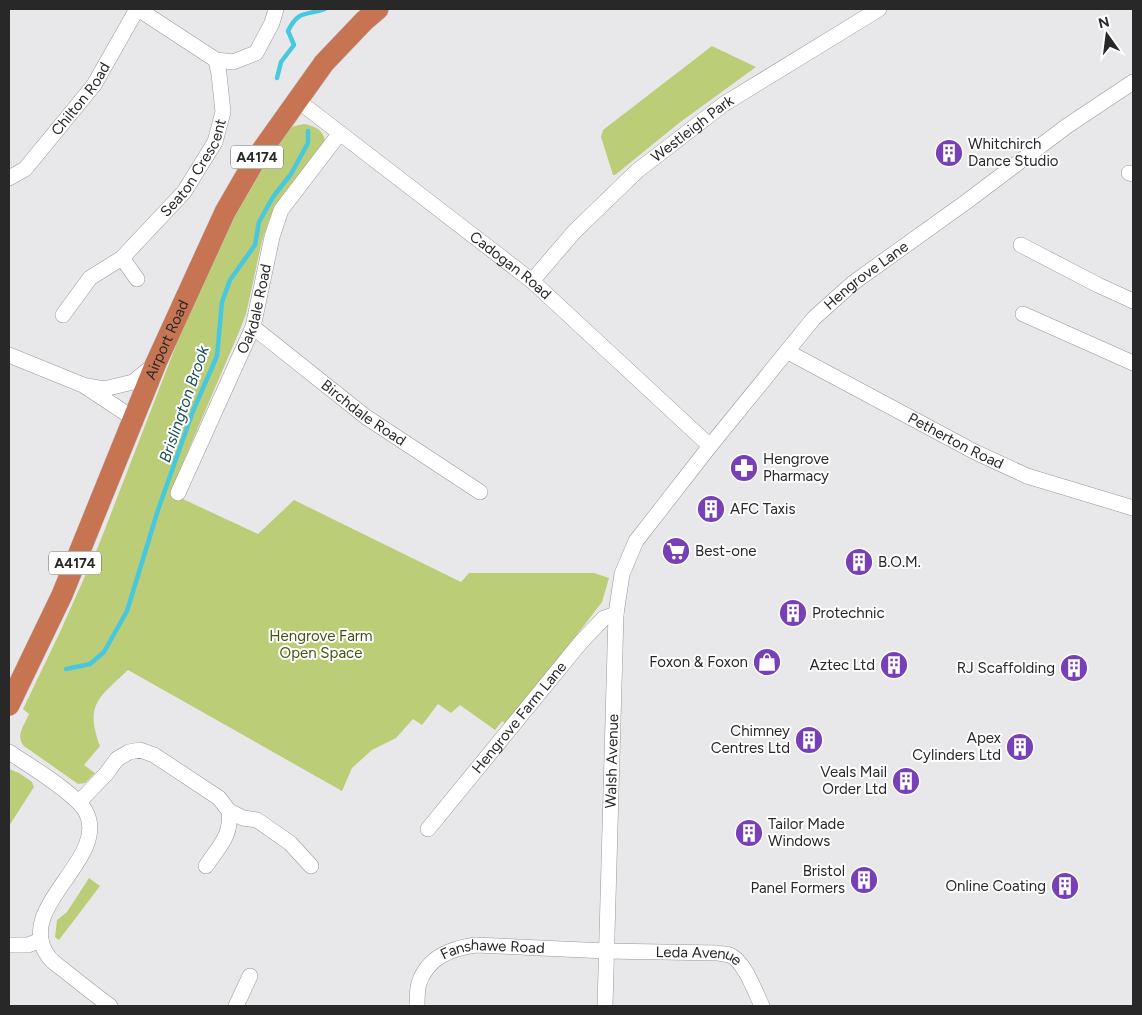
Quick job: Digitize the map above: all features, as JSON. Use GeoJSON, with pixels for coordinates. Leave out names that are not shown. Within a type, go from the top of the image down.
{"type":"FeatureCollection","features":[{"type":"Feature","properties":{"kind":"highway","name":"Airport Road"},"geometry":{"type":"LineString","coordinates":[[9,705],[62,594],[156,363],[224,212],[255,160],[324,63],[378,9]]}},
{"type":"Feature","properties":{"kind":"street"},"geometry":{"type":"LineString","coordinates":[[137,9],[216,60],[233,62],[256,53],[272,23],[276,9]]}},
{"type":"Feature","properties":{"kind":"street","name":"Chilton Road"},"geometry":{"type":"LineString","coordinates":[[9,178],[25,169],[94,84],[137,9]]}},
{"type":"Feature","properties":{"kind":"street","name":"Westleigh Park"},"geometry":{"type":"LineString","coordinates":[[532,281],[574,232],[637,171],[724,104],[879,9]]}},
{"type":"Feature","properties":{"kind":"street","name":"Seaton Crescent"},"geometry":{"type":"LineString","coordinates":[[63,315],[90,278],[122,258],[184,192],[215,142],[223,112],[216,60]]}},
{"type":"Feature","properties":{"kind":"street","name":"Hengrove Lane"},"geometry":{"type":"LineString","coordinates":[[649,523],[814,318],[853,283],[966,202],[1066,126],[1133,82]]}},
{"type":"Feature","properties":{"kind":"street","name":"Cadogan Road"},"geometry":{"type":"LineString","coordinates":[[297,100],[532,281],[710,446]]}},
{"type":"Feature","properties":{"kind":"street","name":"Oakdale Road"},"geometry":{"type":"LineString","coordinates":[[178,494],[252,327],[272,237],[281,210],[340,133]]}},
{"type":"Feature","properties":{"kind":"street"},"geometry":{"type":"LineString","coordinates":[[1021,245],[1133,301]]}},
{"type":"Feature","properties":{"kind":"street"},"geometry":{"type":"LineString","coordinates":[[122,258],[138,279]]}},
{"type":"Feature","properties":{"kind":"street"},"geometry":{"type":"LineString","coordinates":[[1023,314],[1133,363]]}},
{"type":"Feature","properties":{"kind":"street","name":"Birchdale Road"},"geometry":{"type":"LineString","coordinates":[[252,327],[366,417],[480,492]]}},
{"type":"Feature","properties":{"kind":"street","name":"Petherton Road"},"geometry":{"type":"LineString","coordinates":[[788,352],[975,452],[1027,476],[1133,508]]}},
{"type":"Feature","properties":{"kind":"street"},"geometry":{"type":"LineString","coordinates":[[9,355],[83,385],[104,389],[133,382],[156,363]]}},
{"type":"Feature","properties":{"kind":"street"},"geometry":{"type":"LineString","coordinates":[[83,385],[133,418]]}},
{"type":"Feature","properties":{"kind":"street","name":"Walsh Avenue"},"geometry":{"type":"LineString","coordinates":[[605,1006],[616,614],[622,574],[636,541],[649,523]]}},
{"type":"Feature","properties":{"kind":"street","name":"Hengrove Farm Lane"},"geometry":{"type":"LineString","coordinates":[[428,829],[581,642],[604,618],[616,614]]}},
{"type":"Feature","properties":{"kind":"street"},"geometry":{"type":"LineString","coordinates":[[79,802],[106,774],[117,759],[129,752],[140,750],[154,755],[220,798],[229,811],[243,818],[257,820],[290,843],[311,866]]}},
{"type":"Feature","properties":{"kind":"street"},"geometry":{"type":"LineString","coordinates":[[9,752],[43,774],[79,802],[86,812],[90,825],[90,838],[76,865],[47,908],[42,923],[41,940],[48,957],[110,1006]]}},
{"type":"Feature","properties":{"kind":"street"},"geometry":{"type":"LineString","coordinates":[[206,866],[228,833],[230,823],[229,811]]}},
{"type":"Feature","properties":{"kind":"street"},"geometry":{"type":"LineString","coordinates":[[9,945],[28,945],[41,940]]}},
{"type":"Feature","properties":{"kind":"street","name":"Fanshawe Road"},"geometry":{"type":"LineString","coordinates":[[417,1006],[419,984],[425,971],[434,960],[455,948],[475,946],[606,951]]}},
{"type":"Feature","properties":{"kind":"street","name":"Leda Avenue"},"geometry":{"type":"LineString","coordinates":[[606,951],[718,953],[729,955],[738,960],[762,1006]]}},
{"type":"Feature","properties":{"kind":"street"},"geometry":{"type":"LineString","coordinates":[[236,1006],[250,976]]}},
{"type":"Feature","properties":{"kind":"green space"},"geometry":{"type":"Polygon","coordinates":[[[712,46],[756,67],[679,123],[613,175],[601,137],[603,130],[712,46]]]}},
{"type":"Feature","properties":{"kind":"green space","name":"Hengrove Farm Open Space"},"geometry":{"type":"Polygon","coordinates":[[[304,124],[318,129],[323,134],[325,142],[269,220],[262,241],[246,314],[170,493],[258,534],[294,500],[461,582],[469,573],[594,573],[609,578],[602,602],[508,725],[502,721],[495,730],[460,705],[451,713],[438,704],[422,725],[413,719],[396,738],[372,750],[352,768],[342,791],[128,670],[103,695],[94,711],[95,732],[100,746],[84,765],[95,773],[85,783],[78,784],[21,742],[20,735],[29,714],[23,709],[98,547],[201,281],[234,217],[272,151],[286,131],[294,126],[304,124]]]}},
{"type":"Feature","properties":{"kind":"green space"},"geometry":{"type":"Polygon","coordinates":[[[9,769],[32,782],[34,787],[9,826],[9,769]]]}},
{"type":"Feature","properties":{"kind":"green space"},"geometry":{"type":"Polygon","coordinates":[[[89,878],[100,886],[59,940],[55,937],[57,920],[67,912],[89,878]]]}},
{"type":"Feature","properties":{"kind":"waterway","name":"Brislington Brook"},"geometry":{"type":"LineString","coordinates":[[277,78],[281,62],[294,45],[288,31],[292,24],[304,14],[325,9]]}},
{"type":"Feature","properties":{"kind":"waterway","name":"Brislington Brook"},"geometry":{"type":"LineString","coordinates":[[66,669],[90,664],[104,652],[127,611],[158,510],[193,411],[217,356],[222,302],[230,280],[255,245],[259,222],[273,197],[291,174],[308,143],[308,131]]}},
{"type":"Feature","properties":{"kind":"place","name":"Whitchirch Dance Studio"},"geometry":{"type":"Point","coordinates":[949,153]}},
{"type":"Feature","properties":{"kind":"place","name":"Hengrove Pharmacy"},"geometry":{"type":"Point","coordinates":[744,468]}},
{"type":"Feature","properties":{"kind":"place","name":"AFC Taxis"},"geometry":{"type":"Point","coordinates":[711,509]}},
{"type":"Feature","properties":{"kind":"place","name":"Best-one"},"geometry":{"type":"Point","coordinates":[676,551]}},
{"type":"Feature","properties":{"kind":"place","name":"B.O.M."},"geometry":{"type":"Point","coordinates":[859,562]}},
{"type":"Feature","properties":{"kind":"place","name":"Protechnic"},"geometry":{"type":"Point","coordinates":[793,613]}},
{"type":"Feature","properties":{"kind":"place","name":"Foxon & Foxon"},"geometry":{"type":"Point","coordinates":[767,662]}},
{"type":"Feature","properties":{"kind":"place","name":"Aztec Ltd"},"geometry":{"type":"Point","coordinates":[894,665]}},
{"type":"Feature","properties":{"kind":"place","name":"RJ Scaffolding"},"geometry":{"type":"Point","coordinates":[1074,668]}},
{"type":"Feature","properties":{"kind":"place","name":"Chimney Centres Ltd"},"geometry":{"type":"Point","coordinates":[809,740]}},
{"type":"Feature","properties":{"kind":"place","name":"Apex Cylinders Ltd"},"geometry":{"type":"Point","coordinates":[1020,747]}},
{"type":"Feature","properties":{"kind":"place","name":"Veals Mail Order Ltd"},"geometry":{"type":"Point","coordinates":[906,781]}},
{"type":"Feature","properties":{"kind":"place","name":"Tailor Made Windows"},"geometry":{"type":"Point","coordinates":[749,833]}},
{"type":"Feature","properties":{"kind":"place","name":"Bristol Panel Formers"},"geometry":{"type":"Point","coordinates":[864,880]}},
{"type":"Feature","properties":{"kind":"place","name":"Online Coating"},"geometry":{"type":"Point","coordinates":[1065,886]}}]}
